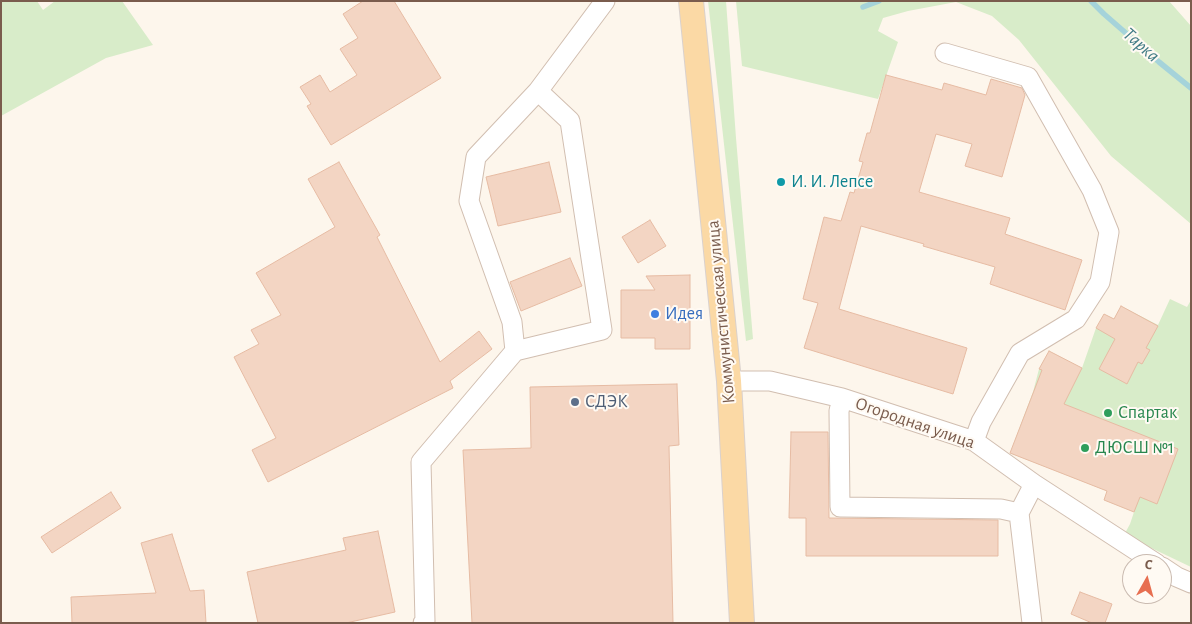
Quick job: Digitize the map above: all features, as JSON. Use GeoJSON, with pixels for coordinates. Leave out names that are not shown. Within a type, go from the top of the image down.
{"type":"FeatureCollection","features":[{"type":"Feature","properties":{"kind":"main road","name":"Коммунистическая улица"},"geometry":{"type":"LineString","coordinates":[[691,1],[729,381],[742,623]]}},
{"type":"Feature","properties":{"kind":"street"},"geometry":{"type":"LineString","coordinates":[[515,351],[512,322],[469,201],[476,157],[538,91],[605,1]]}},
{"type":"Feature","properties":{"kind":"street"},"geometry":{"type":"LineString","coordinates":[[946,53],[1028,77],[1092,190],[1109,232],[1100,282],[1076,319],[1020,353],[982,422],[974,441]]}},
{"type":"Feature","properties":{"kind":"street"},"geometry":{"type":"LineString","coordinates":[[423,623],[425,621],[421,462],[515,351],[602,330],[570,121],[538,91]]}},
{"type":"Feature","properties":{"kind":"street","name":"Огородная улица"},"geometry":{"type":"LineString","coordinates":[[729,381],[770,381],[842,398],[974,441],[1034,484],[1142,554]]}},
{"type":"Feature","properties":{"kind":"street"},"geometry":{"type":"LineString","coordinates":[[842,398],[839,410],[840,507],[1001,509],[1019,513]]}},
{"type":"Feature","properties":{"kind":"street"},"geometry":{"type":"LineString","coordinates":[[1032,623],[1019,513],[1034,484]]}},
{"type":"Feature","properties":{"kind":"street"},"geometry":{"type":"LineString","coordinates":[[1172,574],[1191,583]]}},
{"type":"Feature","properties":{"kind":"green space"},"geometry":{"type":"Polygon","coordinates":[[[1,1],[37,1],[43,10],[55,1],[122,1],[153,45],[106,58],[1,116],[1,1]]]}},
{"type":"Feature","properties":{"kind":"green space"},"geometry":{"type":"Polygon","coordinates":[[[708,1],[726,1],[753,339],[746,341],[708,1]]]}},
{"type":"Feature","properties":{"kind":"green space"},"geometry":{"type":"Polygon","coordinates":[[[736,1],[1169,1],[1191,26],[1191,224],[1111,156],[1019,40],[992,16],[956,2],[883,18],[878,31],[898,42],[878,99],[742,66],[736,1]]]}},
{"type":"Feature","properties":{"kind":"green space","name":"Спартак"},"geometry":{"type":"Polygon","coordinates":[[[1170,299],[1187,307],[1191,300],[1191,567],[1172,558],[1172,554],[1164,554],[1124,535],[1134,512],[1104,500],[1107,491],[1010,453],[1033,392],[1039,369],[1049,351],[1082,368],[1096,328],[1104,314],[1114,319],[1121,306],[1158,325],[1170,299]]]}},
{"type":"Feature","properties":{"kind":"building"},"geometry":{"type":"Polygon","coordinates":[[[363,1],[394,1],[441,78],[331,145],[307,106],[311,104],[300,87],[320,75],[330,92],[357,75],[340,49],[358,38],[343,14],[363,1]]]}},
{"type":"Feature","properties":{"kind":"building"},"geometry":{"type":"Polygon","coordinates":[[[886,75],[942,90],[944,83],[986,95],[991,79],[1022,88],[1025,95],[1002,177],[965,166],[972,144],[936,134],[919,192],[1010,218],[1005,234],[1082,260],[1065,310],[990,284],[995,267],[861,226],[839,309],[967,348],[953,394],[804,348],[818,303],[803,299],[824,217],[841,221],[850,192],[854,193],[863,162],[859,161],[867,133],[870,133],[886,75]]]}},
{"type":"Feature","properties":{"kind":"building"},"geometry":{"type":"Polygon","coordinates":[[[339,162],[380,235],[377,237],[440,362],[479,331],[492,349],[450,381],[453,388],[268,482],[252,450],[276,438],[234,357],[259,344],[251,330],[281,315],[256,273],[335,227],[308,179],[339,162]]]}},
{"type":"Feature","properties":{"kind":"building"},"geometry":{"type":"Polygon","coordinates":[[[549,162],[561,212],[498,226],[486,177],[549,162]]]}},
{"type":"Feature","properties":{"kind":"building"},"geometry":{"type":"Polygon","coordinates":[[[650,220],[666,246],[638,263],[622,237],[650,220]]]}},
{"type":"Feature","properties":{"kind":"building"},"geometry":{"type":"Polygon","coordinates":[[[570,258],[582,286],[521,311],[510,282],[570,258]]]}},
{"type":"Feature","properties":{"kind":"building","name":"Идея"},"geometry":{"type":"Polygon","coordinates":[[[690,275],[690,349],[655,349],[655,338],[621,338],[621,290],[655,290],[646,276],[690,275]]]}},
{"type":"Feature","properties":{"kind":"building","name":"Спартак"},"geometry":{"type":"Polygon","coordinates":[[[1121,306],[1158,326],[1146,348],[1150,350],[1142,364],[1138,362],[1127,384],[1099,369],[1115,339],[1096,328],[1104,314],[1114,319],[1121,306]]]}},
{"type":"Feature","properties":{"kind":"building","name":"ДЮСШ №1"},"geometry":{"type":"Polygon","coordinates":[[[1049,351],[1082,368],[1064,404],[1178,449],[1157,504],[1140,497],[1134,512],[1104,500],[1107,491],[1010,453],[1042,370],[1039,369],[1049,351]]]}},
{"type":"Feature","properties":{"kind":"building"},"geometry":{"type":"Polygon","coordinates":[[[677,384],[679,445],[669,446],[673,623],[472,623],[463,450],[531,448],[530,387],[677,384]]]}},
{"type":"Feature","properties":{"kind":"building"},"geometry":{"type":"Polygon","coordinates":[[[791,432],[828,432],[829,518],[998,520],[998,556],[806,556],[806,518],[789,518],[791,432]]]}},
{"type":"Feature","properties":{"kind":"building"},"geometry":{"type":"Polygon","coordinates":[[[111,492],[121,508],[52,553],[41,537],[111,492]]]}},
{"type":"Feature","properties":{"kind":"building"},"geometry":{"type":"Polygon","coordinates":[[[378,531],[395,612],[346,623],[258,623],[247,572],[346,550],[343,538],[378,531]]]}},
{"type":"Feature","properties":{"kind":"building"},"geometry":{"type":"Polygon","coordinates":[[[172,534],[190,591],[204,590],[206,623],[72,623],[71,597],[156,593],[141,543],[172,534]]]}},
{"type":"Feature","properties":{"kind":"building"},"geometry":{"type":"Polygon","coordinates":[[[1080,592],[1112,604],[1105,623],[1092,623],[1071,614],[1080,592]]]}},
{"type":"Feature","properties":{"kind":"waterway"},"geometry":{"type":"LineString","coordinates":[[863,7],[879,1]]}},
{"type":"Feature","properties":{"kind":"waterway","name":"Тарка"},"geometry":{"type":"LineString","coordinates":[[1091,1],[1191,88]]}},
{"type":"Feature","properties":{"kind":"place","name":"И. И. Лепсе"},"geometry":{"type":"Point","coordinates":[781,182]}},
{"type":"Feature","properties":{"kind":"place","name":"Идея"},"geometry":{"type":"Point","coordinates":[655,314]}},
{"type":"Feature","properties":{"kind":"place","name":"СДЭК"},"geometry":{"type":"Point","coordinates":[575,402]}},
{"type":"Feature","properties":{"kind":"place","name":"Спартак"},"geometry":{"type":"Point","coordinates":[1108,413]}},
{"type":"Feature","properties":{"kind":"place","name":"ДЮСШ №1"},"geometry":{"type":"Point","coordinates":[1085,448]}}]}
